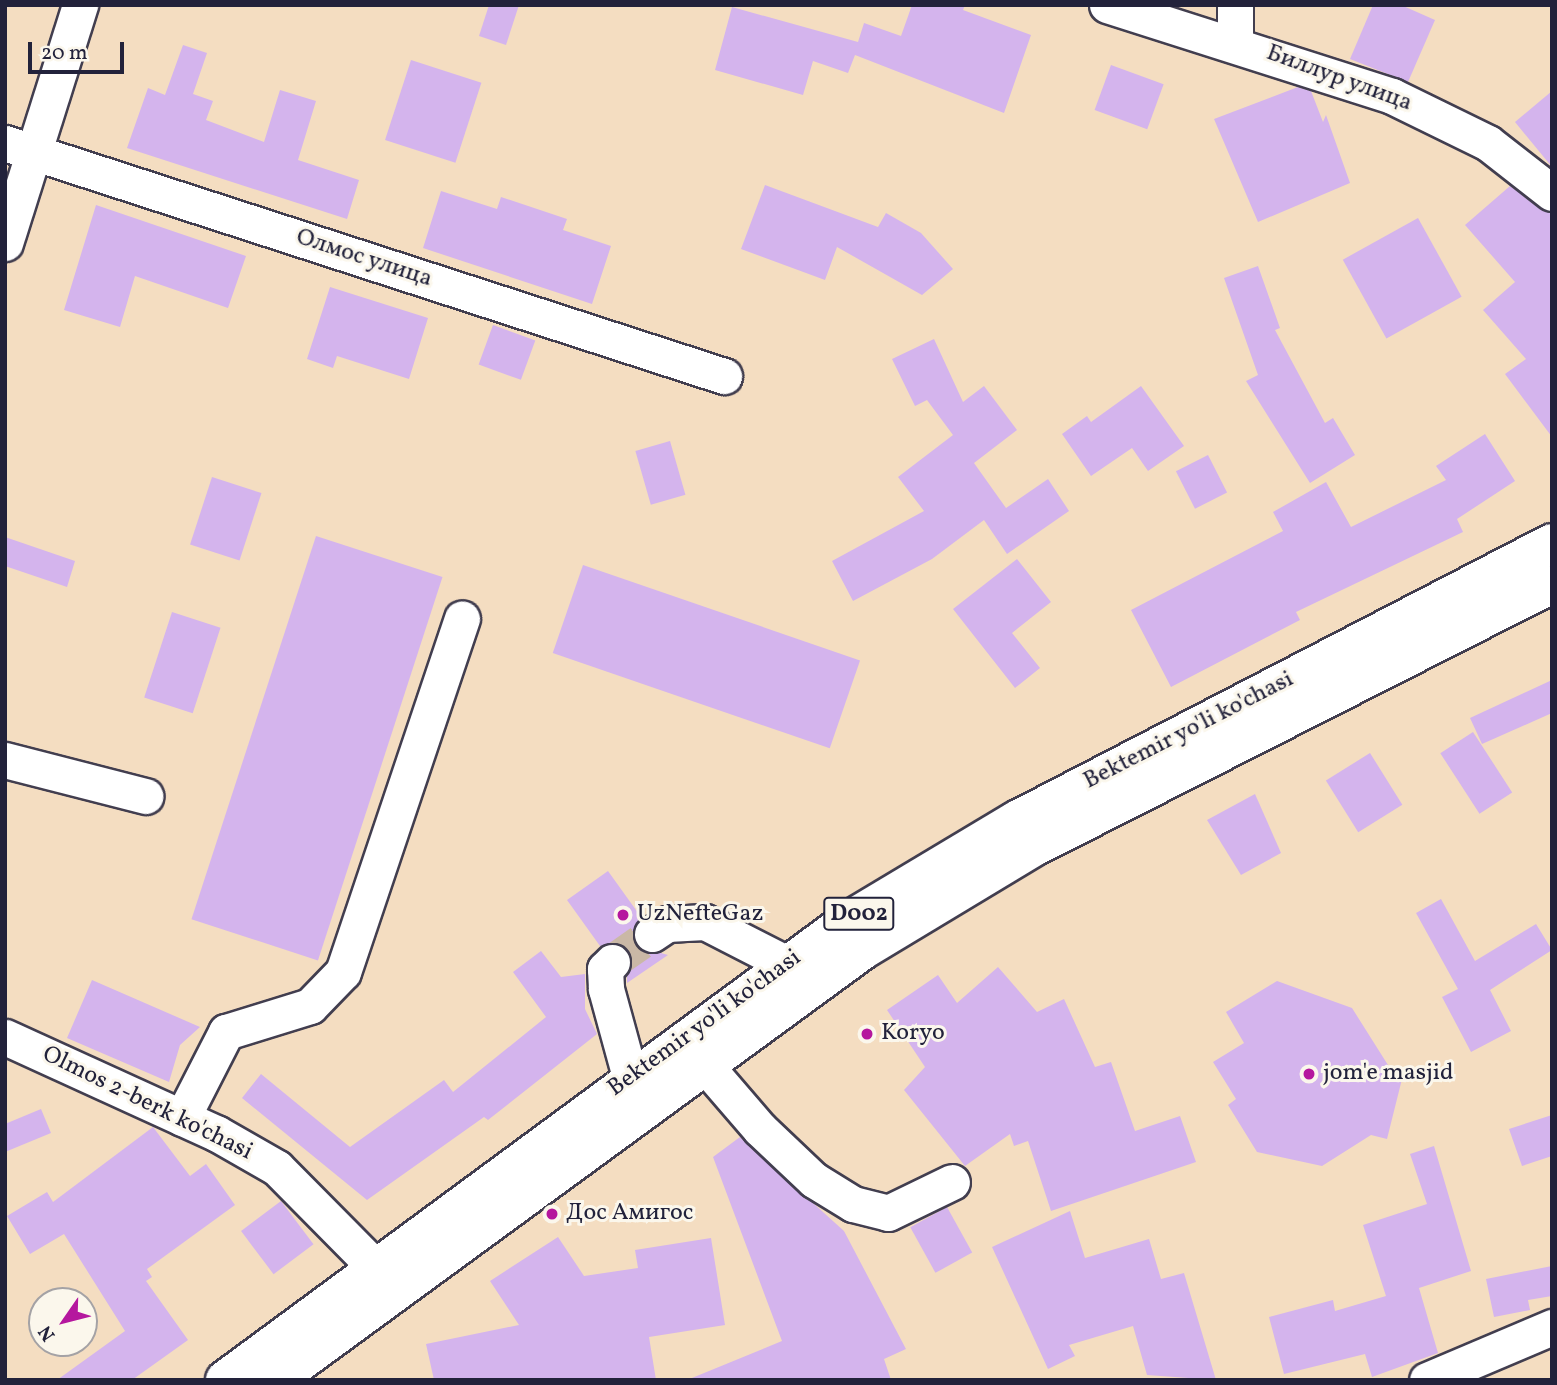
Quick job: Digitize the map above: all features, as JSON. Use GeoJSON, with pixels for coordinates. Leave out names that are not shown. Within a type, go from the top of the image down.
{"type":"FeatureCollection","features":[{"type":"Feature","properties":{"kind":"highway","name":"Bektemir yo'li ko'chasi"},"geometry":{"type":"LineString","coordinates":[[275,1380],[704,1064],[797,977],[1017,820],[1552,543]]}},
{"type":"Feature","properties":{"kind":"highway","name":"Bektemir yo'li ko'chasi"},"geometry":{"type":"LineString","coordinates":[[225,1380],[374,1266],[631,1077],[797,977],[1032,848],[1552,584]]}},
{"type":"Feature","properties":{"kind":"street"},"geometry":{"type":"LineString","coordinates":[[5,243],[19,147],[80,5]]}},
{"type":"Feature","properties":{"kind":"street","name":"Биллур улица"},"geometry":{"type":"LineString","coordinates":[[1107,5],[1235,43],[1450,122],[1523,166],[1552,193]]}},
{"type":"Feature","properties":{"kind":"street"},"geometry":{"type":"LineString","coordinates":[[1235,5],[1235,43]]}},
{"type":"Feature","properties":{"kind":"street","name":"Олмос улица"},"geometry":{"type":"LineString","coordinates":[[19,147],[724,376]]}},
{"type":"Feature","properties":{"kind":"street"},"geometry":{"type":"LineString","coordinates":[[182,1118],[226,1032],[310,1006],[344,972],[462,619]]}},
{"type":"Feature","properties":{"kind":"street"},"geometry":{"type":"LineString","coordinates":[[5,760],[145,796]]}},
{"type":"Feature","properties":{"kind":"street"},"geometry":{"type":"LineString","coordinates":[[652,934],[667,924],[705,922],[797,977]]}},
{"type":"Feature","properties":{"kind":"street"},"geometry":{"type":"LineString","coordinates":[[612,962],[605,969],[606,989],[631,1077]]}},
{"type":"Feature","properties":{"kind":"street","name":"Olmos 2-berk ko'chasi"},"geometry":{"type":"LineString","coordinates":[[5,1037],[182,1118],[277,1168],[374,1266]]}},
{"type":"Feature","properties":{"kind":"street"},"geometry":{"type":"LineString","coordinates":[[704,1064],[769,1138],[814,1180],[853,1204],[888,1213],[952,1182]]}},
{"type":"Feature","properties":{"kind":"street"},"geometry":{"type":"LineString","coordinates":[[1427,1380],[1552,1327]]}},
{"type":"Feature","properties":{"kind":"building"},"geometry":{"type":"Polygon","coordinates":[[[489,5],[519,5],[506,45],[479,36],[489,5]]]}},
{"type":"Feature","properties":{"kind":"building"},"geometry":{"type":"Polygon","coordinates":[[[912,5],[965,5],[963,10],[1031,35],[1004,113],[855,55],[848,73],[813,61],[803,95],[715,70],[732,7],[858,42],[864,23],[901,36],[912,5]]]}},
{"type":"Feature","properties":{"kind":"building"},"geometry":{"type":"Polygon","coordinates":[[[1373,5],[1401,5],[1435,20],[1408,82],[1350,59],[1373,5]]]}},
{"type":"Feature","properties":{"kind":"building"},"geometry":{"type":"Polygon","coordinates":[[[183,45],[207,53],[193,94],[213,101],[206,120],[264,142],[280,90],[316,101],[298,160],[359,180],[347,219],[127,148],[148,88],[165,95],[183,45]]]}},
{"type":"Feature","properties":{"kind":"building"},"geometry":{"type":"Polygon","coordinates":[[[411,60],[481,83],[455,163],[385,140],[411,60]]]}},
{"type":"Feature","properties":{"kind":"building"},"geometry":{"type":"Polygon","coordinates":[[[1111,65],[1164,84],[1147,129],[1095,110],[1111,65]]]}},
{"type":"Feature","properties":{"kind":"building"},"geometry":{"type":"Polygon","coordinates":[[[1298,87],[1311,91],[1323,122],[1326,115],[1350,183],[1258,222],[1214,119],[1298,87]]]}},
{"type":"Feature","properties":{"kind":"building"},"geometry":{"type":"Polygon","coordinates":[[[1552,91],[1552,167],[1515,122],[1552,91]]]}},
{"type":"Feature","properties":{"kind":"building"},"geometry":{"type":"Polygon","coordinates":[[[765,185],[878,227],[886,213],[921,233],[953,269],[922,295],[837,247],[825,280],[741,249],[765,185]]]}},
{"type":"Feature","properties":{"kind":"building"},"geometry":{"type":"Polygon","coordinates":[[[1510,186],[1552,213],[1552,437],[1505,374],[1526,359],[1483,310],[1515,282],[1465,225],[1510,186]]]}},
{"type":"Feature","properties":{"kind":"building"},"geometry":{"type":"Polygon","coordinates":[[[441,191],[497,209],[501,197],[567,219],[563,230],[611,246],[592,304],[423,248],[441,191]]]}},
{"type":"Feature","properties":{"kind":"building"},"geometry":{"type":"Polygon","coordinates":[[[96,205],[246,256],[228,308],[135,276],[120,327],[64,310],[96,205]]]}},
{"type":"Feature","properties":{"kind":"building"},"geometry":{"type":"Polygon","coordinates":[[[1418,218],[1462,297],[1386,338],[1343,260],[1418,218]]]}},
{"type":"Feature","properties":{"kind":"building"},"geometry":{"type":"Polygon","coordinates":[[[1258,266],[1280,328],[1275,330],[1325,423],[1333,418],[1355,455],[1310,483],[1246,381],[1258,375],[1224,278],[1258,266]]]}},
{"type":"Feature","properties":{"kind":"building"},"geometry":{"type":"Polygon","coordinates":[[[330,287],[428,318],[409,379],[337,356],[333,368],[307,359],[330,287]]]}},
{"type":"Feature","properties":{"kind":"building"},"geometry":{"type":"Polygon","coordinates":[[[493,325],[535,340],[521,380],[479,364],[493,325]]]}},
{"type":"Feature","properties":{"kind":"building"},"geometry":{"type":"Polygon","coordinates":[[[934,339],[963,402],[984,386],[1017,430],[974,463],[1006,508],[1048,479],[1069,511],[1007,554],[984,520],[932,559],[853,601],[832,561],[924,511],[898,477],[953,435],[927,400],[915,406],[892,359],[934,339]]]}},
{"type":"Feature","properties":{"kind":"building"},"geometry":{"type":"Polygon","coordinates":[[[1141,386],[1184,446],[1148,471],[1132,448],[1091,476],[1062,434],[1087,416],[1091,422],[1141,386]]]}},
{"type":"Feature","properties":{"kind":"building"},"geometry":{"type":"Polygon","coordinates":[[[1485,434],[1515,481],[1457,519],[1463,532],[1296,612],[1300,620],[1171,687],[1131,610],[1283,531],[1273,512],[1326,482],[1351,527],[1446,480],[1436,466],[1485,434]]]}},
{"type":"Feature","properties":{"kind":"building"},"geometry":{"type":"Polygon","coordinates":[[[670,441],[685,495],[651,505],[635,451],[670,441]]]}},
{"type":"Feature","properties":{"kind":"building"},"geometry":{"type":"Polygon","coordinates":[[[1208,455],[1227,492],[1195,509],[1176,471],[1208,455]]]}},
{"type":"Feature","properties":{"kind":"building"},"geometry":{"type":"Polygon","coordinates":[[[212,477],[261,493],[240,561],[190,545],[212,477]]]}},
{"type":"Feature","properties":{"kind":"building"},"geometry":{"type":"Polygon","coordinates":[[[316,536],[442,577],[318,960],[191,919],[316,536]]]}},
{"type":"Feature","properties":{"kind":"building"},"geometry":{"type":"Polygon","coordinates":[[[5,537],[75,561],[67,587],[5,566],[5,537]]]}},
{"type":"Feature","properties":{"kind":"building"},"geometry":{"type":"Polygon","coordinates":[[[1017,559],[1051,602],[1012,633],[1040,668],[1015,688],[953,609],[1017,559]]]}},
{"type":"Feature","properties":{"kind":"building"},"geometry":{"type":"Polygon","coordinates":[[[583,565],[860,660],[830,748],[553,653],[583,565]]]}},
{"type":"Feature","properties":{"kind":"building"},"geometry":{"type":"Polygon","coordinates":[[[172,612],[221,628],[193,713],[144,698],[172,612]]]}},
{"type":"Feature","properties":{"kind":"building"},"geometry":{"type":"Polygon","coordinates":[[[1552,680],[1552,713],[1482,744],[1470,718],[1552,680]]]}},
{"type":"Feature","properties":{"kind":"building"},"geometry":{"type":"Polygon","coordinates":[[[1473,732],[1512,792],[1480,814],[1440,753],[1473,732]]]}},
{"type":"Feature","properties":{"kind":"building"},"geometry":{"type":"Polygon","coordinates":[[[1370,753],[1402,805],[1358,832],[1326,781],[1370,753]]]}},
{"type":"Feature","properties":{"kind":"building"},"geometry":{"type":"Polygon","coordinates":[[[1255,794],[1281,853],[1241,875],[1207,820],[1255,794]]]}},
{"type":"Feature","properties":{"kind":"building"},"geometry":{"type":"Polygon","coordinates":[[[608,871],[641,917],[632,935],[636,946],[668,955],[627,983],[627,948],[617,942],[600,946],[567,900],[608,871]]]}},
{"type":"Feature","properties":{"kind":"building"},"geometry":{"type":"Polygon","coordinates":[[[1441,899],[1475,961],[1536,924],[1552,950],[1490,990],[1511,1031],[1471,1052],[1442,997],[1458,989],[1416,913],[1441,899]]]}},
{"type":"Feature","properties":{"kind":"building"},"geometry":{"type":"Polygon","coordinates":[[[541,951],[561,977],[585,974],[585,1009],[597,1034],[488,1120],[484,1117],[367,1200],[242,1098],[261,1074],[350,1147],[444,1080],[453,1092],[546,1017],[513,972],[541,951]]]}},
{"type":"Feature","properties":{"kind":"building"},"geometry":{"type":"Polygon","coordinates":[[[998,967],[1037,1012],[1064,999],[1095,1067],[1111,1062],[1135,1131],[1180,1116],[1196,1162],[1051,1211],[1028,1141],[1014,1146],[1010,1134],[965,1166],[904,1090],[925,1067],[887,1010],[938,975],[957,1003],[998,967]]]}},
{"type":"Feature","properties":{"kind":"building"},"geometry":{"type":"Polygon","coordinates":[[[92,980],[200,1027],[180,1045],[169,1082],[67,1038],[92,980]]]}},
{"type":"Feature","properties":{"kind":"building","name":"jom'e masjid"},"geometry":{"type":"Polygon","coordinates":[[[1277,981],[1352,1008],[1393,1073],[1403,1075],[1387,1139],[1371,1135],[1322,1166],[1257,1152],[1228,1105],[1236,1099],[1213,1062],[1244,1043],[1226,1012],[1277,981]]]}},
{"type":"Feature","properties":{"kind":"building"},"geometry":{"type":"Polygon","coordinates":[[[41,1109],[51,1133],[5,1152],[5,1124],[41,1109]]]}},
{"type":"Feature","properties":{"kind":"building"},"geometry":{"type":"Polygon","coordinates":[[[1552,1115],[1552,1156],[1522,1166],[1509,1129],[1552,1115]]]}},
{"type":"Feature","properties":{"kind":"building"},"geometry":{"type":"Polygon","coordinates":[[[153,1127],[190,1176],[206,1164],[235,1205],[147,1269],[152,1277],[146,1281],[188,1340],[132,1380],[57,1380],[89,1357],[98,1357],[98,1350],[125,1331],[64,1234],[30,1254],[7,1216],[47,1192],[53,1202],[153,1127]]]}},
{"type":"Feature","properties":{"kind":"building"},"geometry":{"type":"Polygon","coordinates":[[[740,1137],[844,1231],[906,1349],[884,1359],[891,1380],[687,1380],[782,1341],[713,1157],[740,1137]]]}},
{"type":"Feature","properties":{"kind":"building"},"geometry":{"type":"Polygon","coordinates":[[[1434,1146],[1471,1271],[1419,1288],[1438,1353],[1372,1377],[1365,1354],[1284,1374],[1269,1317],[1333,1300],[1335,1311],[1386,1296],[1363,1225],[1427,1204],[1410,1154],[1434,1146]]]}},
{"type":"Feature","properties":{"kind":"building"},"geometry":{"type":"Polygon","coordinates":[[[281,1201],[313,1244],[274,1274],[241,1231],[281,1201]]]}},
{"type":"Feature","properties":{"kind":"building"},"geometry":{"type":"Polygon","coordinates":[[[947,1207],[972,1252],[935,1273],[910,1227],[947,1207]]]}},
{"type":"Feature","properties":{"kind":"building"},"geometry":{"type":"Polygon","coordinates":[[[1070,1211],[1085,1258],[1149,1239],[1161,1279],[1184,1273],[1216,1380],[1147,1375],[1133,1326],[1069,1345],[1075,1356],[1048,1369],[992,1247],[1070,1211]]]}},
{"type":"Feature","properties":{"kind":"building"},"geometry":{"type":"Polygon","coordinates":[[[558,1237],[584,1276],[638,1268],[635,1250],[711,1238],[725,1325],[649,1337],[656,1380],[434,1380],[426,1344],[519,1325],[490,1281],[558,1237]]]}},
{"type":"Feature","properties":{"kind":"building"},"geometry":{"type":"Polygon","coordinates":[[[1552,1266],[1552,1296],[1528,1300],[1530,1310],[1494,1317],[1486,1279],[1552,1266]]]}},
{"type":"Feature","properties":{"kind":"tunnel"},"geometry":{"type":"LineString","coordinates":[[612,962],[652,934]]}},
{"type":"Feature","properties":{"kind":"place","name":"UzNefteGaz"},"geometry":{"type":"Point","coordinates":[623,915]}},
{"type":"Feature","properties":{"kind":"place","name":"Koryo"},"geometry":{"type":"Point","coordinates":[867,1034]}},
{"type":"Feature","properties":{"kind":"place","name":"jom'e masjid"},"geometry":{"type":"Point","coordinates":[1309,1074]}},
{"type":"Feature","properties":{"kind":"place","name":"Дос Амигос"},"geometry":{"type":"Point","coordinates":[552,1214]}}]}
